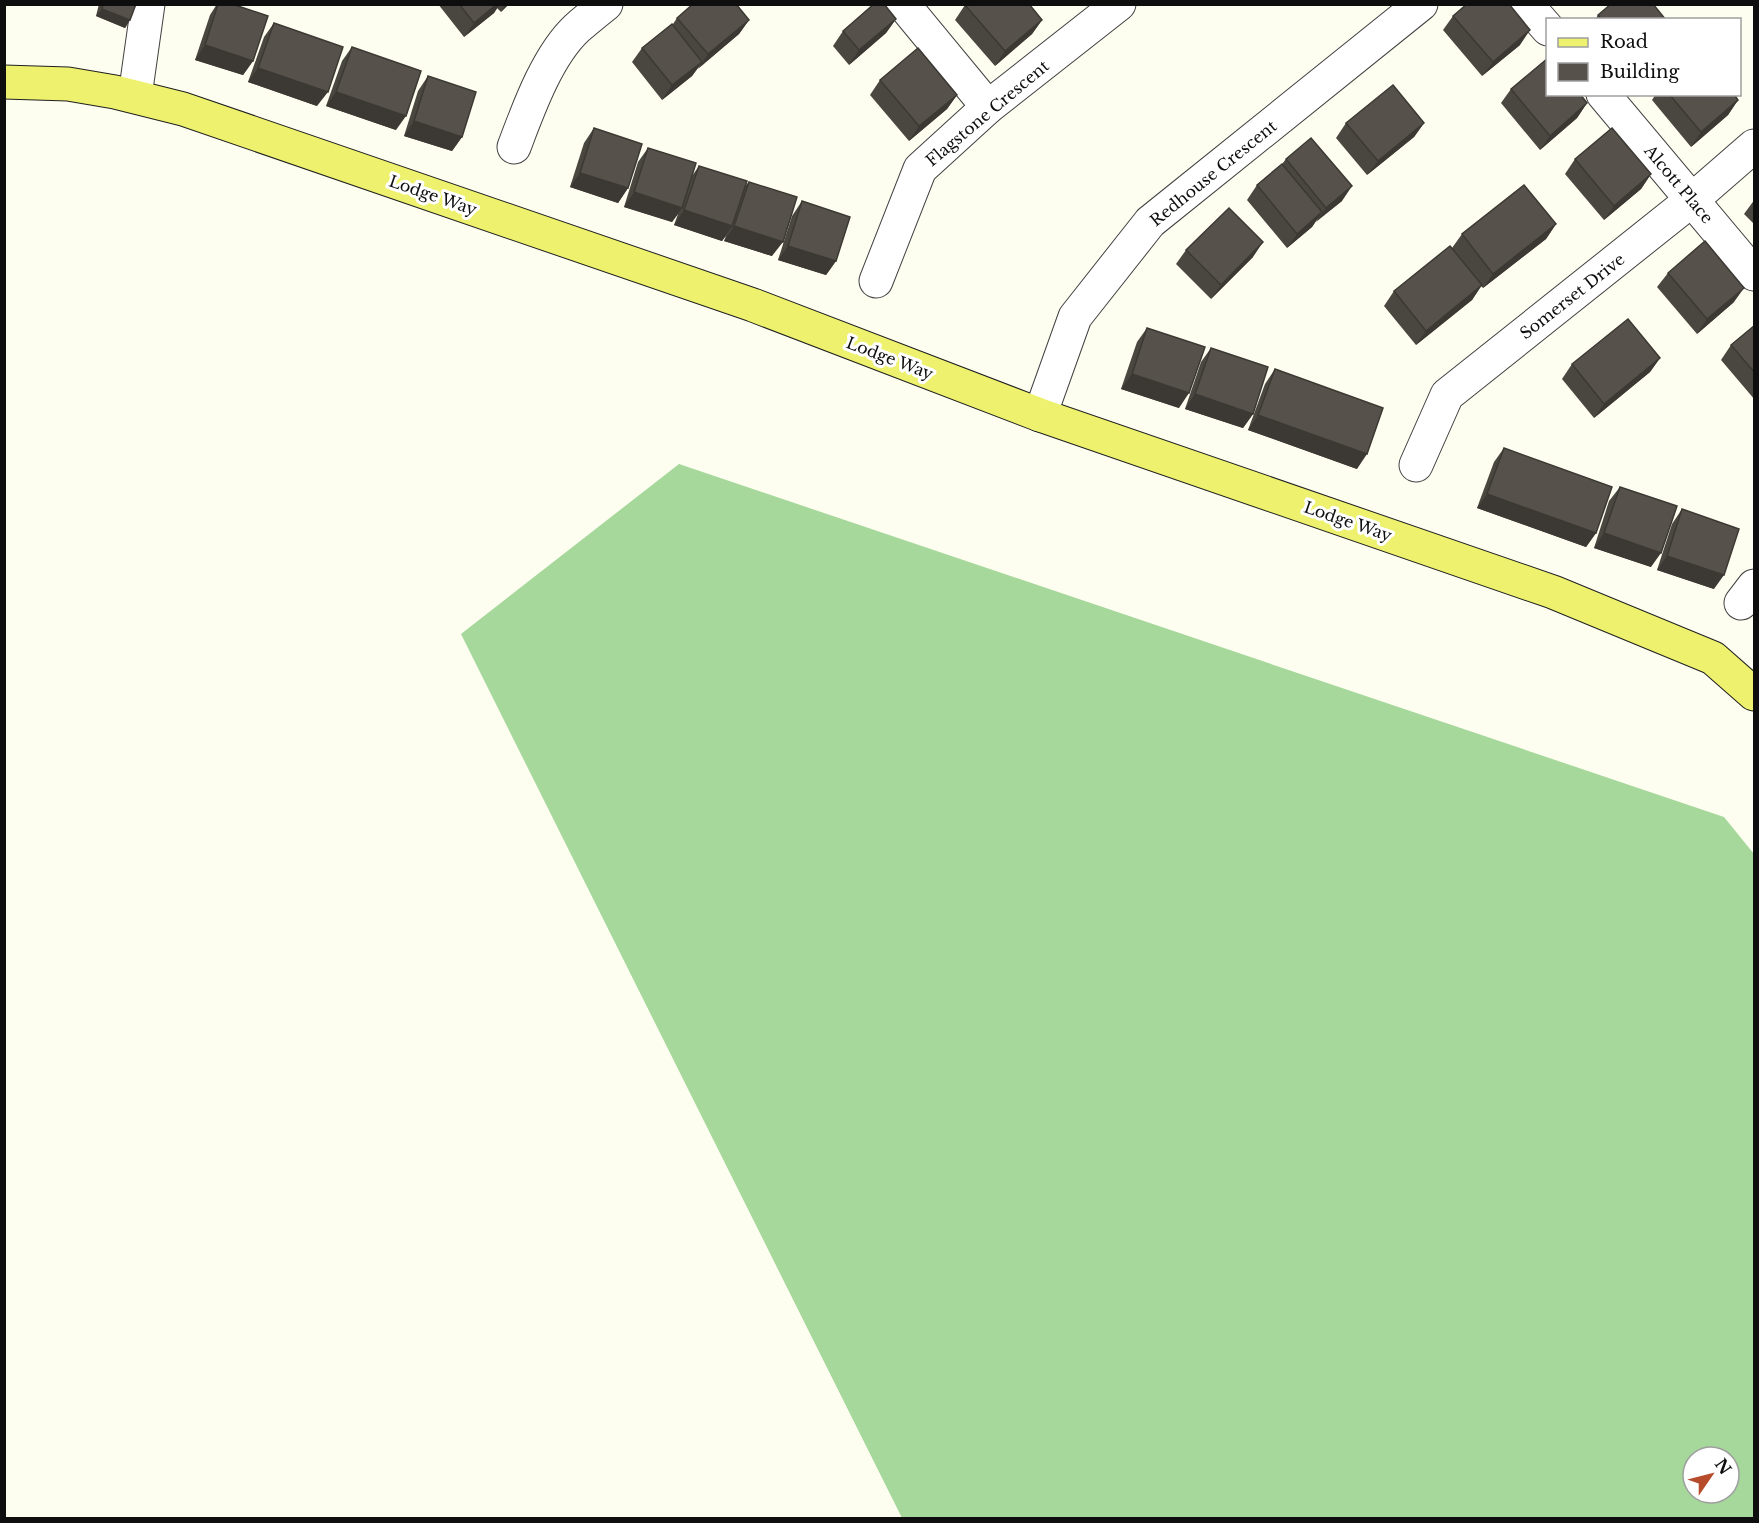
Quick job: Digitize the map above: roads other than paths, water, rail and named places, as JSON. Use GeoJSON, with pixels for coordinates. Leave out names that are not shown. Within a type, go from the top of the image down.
{"type":"FeatureCollection","features":[{"type":"Feature","properties":{"kind":"main road","name":"Lodge Way"},"geometry":{"type":"LineString","coordinates":[[4,82],[68,84],[135,96],[194,112],[753,305],[1040,415],[1553,592],[1713,658],[1755,694]]}},
{"type":"Feature","properties":{"kind":"street"},"geometry":{"type":"LineString","coordinates":[[135,96],[148,4]]}},
{"type":"Feature","properties":{"kind":"street"},"geometry":{"type":"LineString","coordinates":[[514,147],[533,95],[554,59],[575,29],[606,4]]}},
{"type":"Feature","properties":{"kind":"street"},"geometry":{"type":"LineString","coordinates":[[903,4],[988,107]]}},
{"type":"Feature","properties":{"kind":"street","name":"Flagstone Crescent"},"geometry":{"type":"LineString","coordinates":[[876,280],[920,169],[988,107],[1119,4]]}},
{"type":"Feature","properties":{"kind":"street","name":"Redhouse Crescent"},"geometry":{"type":"LineString","coordinates":[[1040,415],[1075,317],[1150,222],[1421,4]]}},
{"type":"Feature","properties":{"kind":"street"},"geometry":{"type":"LineString","coordinates":[[1526,4],[1546,27]]}},
{"type":"Feature","properties":{"kind":"street","name":"Alcott Place"},"geometry":{"type":"LineString","coordinates":[[1605,96],[1755,274]]}},
{"type":"Feature","properties":{"kind":"street","name":"Somerset Drive"},"geometry":{"type":"LineString","coordinates":[[1416,465],[1446,395],[1693,200],[1755,146]]}}]}
